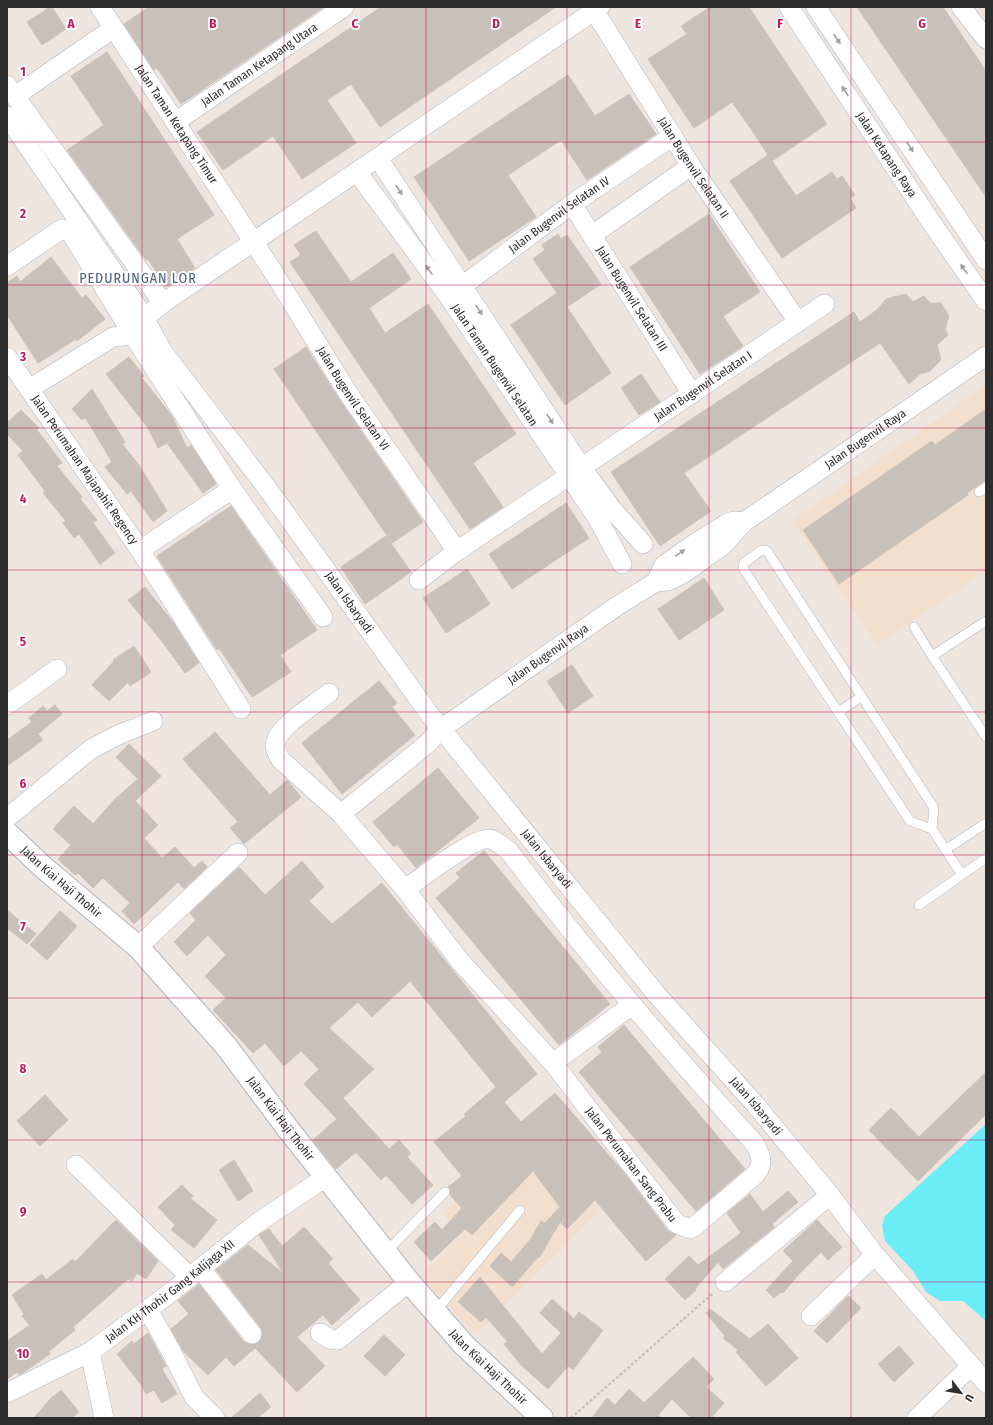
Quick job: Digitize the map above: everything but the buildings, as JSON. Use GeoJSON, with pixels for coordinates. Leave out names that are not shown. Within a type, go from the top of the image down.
{"type":"FeatureCollection","features":[{"type":"Feature","properties":{"kind":"street","name":"Jalan Taman Ketapang Timur"},"geometry":{"type":"LineString","coordinates":[[100,7],[252,242]]}},
{"type":"Feature","properties":{"kind":"street","name":"Jalan Taman Ketapang Utara"},"geometry":{"type":"LineString","coordinates":[[175,122],[344,7]]}},
{"type":"Feature","properties":{"kind":"street","name":"Jalan Ketapang Raya"},"geometry":{"type":"LineString","coordinates":[[789,7],[986,301]]}},
{"type":"Feature","properties":{"kind":"street","name":"Jalan Ketapang Raya"},"geometry":{"type":"LineString","coordinates":[[816,7],[986,260]]}},
{"type":"Feature","properties":{"kind":"street"},"geometry":{"type":"LineString","coordinates":[[961,7],[986,38]]}},
{"type":"Feature","properties":{"kind":"street","name":"Jalan Bugenvil Selatan II"},"geometry":{"type":"LineString","coordinates":[[596,8],[691,166],[798,322]]}},
{"type":"Feature","properties":{"kind":"street","name":"Jalan Perumahan Majapahit Regency"},"geometry":{"type":"LineString","coordinates":[[29,389],[138,322],[163,303],[378,158],[596,8]]}},
{"type":"Feature","properties":{"kind":"street"},"geometry":{"type":"LineString","coordinates":[[114,28],[11,91],[163,303]]}},
{"type":"Feature","properties":{"kind":"street"},"geometry":{"type":"LineString","coordinates":[[7,116],[23,137],[138,322],[232,490],[322,617]]}},
{"type":"Feature","properties":{"kind":"street","name":"Jalan Bugenvil Selatan IV"},"geometry":{"type":"LineString","coordinates":[[456,291],[572,204],[673,136]]}},
{"type":"Feature","properties":{"kind":"street","name":"Jalan Taman Bugenvil Selatan"},"geometry":{"type":"LineString","coordinates":[[378,158],[456,291],[575,472],[622,564]]}},
{"type":"Feature","properties":{"kind":"street"},"geometry":{"type":"LineString","coordinates":[[592,235],[691,166]]}},
{"type":"Feature","properties":{"kind":"street","name":"Jalan Taman Bugenvil Selatan"},"geometry":{"type":"LineString","coordinates":[[357,172],[456,291]]}},
{"type":"Feature","properties":{"kind":"street","name":"Jalan Bugenvil Selatan III"},"geometry":{"type":"LineString","coordinates":[[572,204],[692,394]]}},
{"type":"Feature","properties":{"kind":"street"},"geometry":{"type":"LineString","coordinates":[[7,266],[62,229],[66,229],[71,233],[138,322]]}},
{"type":"Feature","properties":{"kind":"street","name":"Jalan Bugenvil Selatan VI"},"geometry":{"type":"LineString","coordinates":[[252,242],[348,393],[457,551]]}},
{"type":"Feature","properties":{"kind":"street","name":"Jalan Bugenvil Selatan I"},"geometry":{"type":"LineString","coordinates":[[575,472],[825,304]]}},
{"type":"Feature","properties":{"kind":"street","name":"Jalan Isbaryadi"},"geometry":{"type":"LineString","coordinates":[[138,322],[163,352],[270,492],[381,648],[441,729],[657,995],[754,1103],[830,1195],[875,1255],[986,1382]]}},
{"type":"Feature","properties":{"kind":"street","name":"Jalan Bugenvil Raya"},"geometry":{"type":"LineString","coordinates":[[441,729],[617,606],[656,582],[664,565],[697,542],[726,524],[734,521],[744,522],[986,356]]}},
{"type":"Feature","properties":{"kind":"street","name":"Jalan Perumahan Majapahit Regency"},"geometry":{"type":"LineString","coordinates":[[7,357],[140,550],[241,709]]}},
{"type":"Feature","properties":{"kind":"street"},"geometry":{"type":"LineString","coordinates":[[419,580],[457,551],[575,472]]}},
{"type":"Feature","properties":{"kind":"street","name":"Jalan Taman Bugenvil Selatan"},"geometry":{"type":"LineString","coordinates":[[575,472],[612,509],[643,544]]}},
{"type":"Feature","properties":{"kind":"street","name":"Jalan Perumahan Majapahit Regency"},"geometry":{"type":"LineString","coordinates":[[140,550],[232,490]]}},
{"type":"Feature","properties":{"kind":"street"},"geometry":{"type":"LineString","coordinates":[[7,705],[57,668]]}},
{"type":"Feature","properties":{"kind":"street","name":"Jalan Perumahan Sang Prabu"},"geometry":{"type":"LineString","coordinates":[[329,693],[282,731],[275,744],[275,750],[281,760],[341,814],[405,890],[460,960],[553,1062],[677,1224],[690,1229],[695,1226],[756,1174],[760,1167],[761,1156],[755,1144],[685,1068],[632,1005],[509,851],[497,842],[489,839],[475,844],[405,890]]}},
{"type":"Feature","properties":{"kind":"street"},"geometry":{"type":"LineString","coordinates":[[7,818],[92,748],[120,734],[152,721]]}},
{"type":"Feature","properties":{"kind":"street"},"geometry":{"type":"LineString","coordinates":[[341,814],[428,744],[441,729]]}},
{"type":"Feature","properties":{"kind":"street","name":"Jalan Kiai Haji Thohir"},"geometry":{"type":"LineString","coordinates":[[7,833],[44,868],[138,947],[226,1046],[409,1282],[464,1345],[542,1418]]}},
{"type":"Feature","properties":{"kind":"street"},"geometry":{"type":"LineString","coordinates":[[138,947],[238,853]]}},
{"type":"Feature","properties":{"kind":"street"},"geometry":{"type":"LineString","coordinates":[[553,1062],[632,1005]]}},
{"type":"Feature","properties":{"kind":"street"},"geometry":{"type":"LineString","coordinates":[[76,1165],[195,1272],[252,1334]]}},
{"type":"Feature","properties":{"kind":"street","name":"Jalan KH Thohir Gang Kalijaga XII"},"geometry":{"type":"LineString","coordinates":[[7,1393],[90,1352],[148,1310],[257,1223],[326,1176]]}},
{"type":"Feature","properties":{"kind":"street"},"geometry":{"type":"LineString","coordinates":[[725,1282],[830,1195]]}},
{"type":"Feature","properties":{"kind":"street"},"geometry":{"type":"LineString","coordinates":[[811,1316],[875,1255]]}},
{"type":"Feature","properties":{"kind":"street"},"geometry":{"type":"LineString","coordinates":[[320,1333],[330,1339],[338,1340],[409,1282]]}},
{"type":"Feature","properties":{"kind":"street"},"geometry":{"type":"LineString","coordinates":[[148,1310],[171,1350],[194,1397],[215,1418]]}},
{"type":"Feature","properties":{"kind":"street"},"geometry":{"type":"LineString","coordinates":[[90,1352],[104,1418]]}},
{"type":"Feature","properties":{"kind":"street"},"geometry":{"type":"LineString","coordinates":[[917,1418],[971,1366]]}},
{"type":"Feature","properties":{"kind":"lane"},"geometry":{"type":"LineString","coordinates":[[932,829],[910,821],[743,568],[744,563],[762,550],[767,551],[934,808],[932,829],[962,875]]}},
{"type":"Feature","properties":{"kind":"lane"},"geometry":{"type":"LineString","coordinates":[[932,656],[986,621]]}},
{"type":"Feature","properties":{"kind":"lane"},"geometry":{"type":"LineString","coordinates":[[914,627],[984,732]]}},
{"type":"Feature","properties":{"kind":"lane"},"geometry":{"type":"LineString","coordinates":[[838,712],[861,697]]}},
{"type":"Feature","properties":{"kind":"lane"},"geometry":{"type":"LineString","coordinates":[[945,850],[986,823]]}},
{"type":"Feature","properties":{"kind":"lane"},"geometry":{"type":"LineString","coordinates":[[919,905],[986,858]]}},
{"type":"Feature","properties":{"kind":"lane"},"geometry":{"type":"LineString","coordinates":[[385,1252],[445,1192]]}},
{"type":"Feature","properties":{"kind":"lane"},"geometry":{"type":"LineString","coordinates":[[435,1312],[520,1210]]}},
{"type":"Feature","properties":{"kind":"path"},"geometry":{"type":"LineString","coordinates":[[571,1418],[725,1282]]}},
{"type":"Feature","properties":{"kind":"shaded area"},"geometry":{"type":"Polygon","coordinates":[[[986,385],[986,571],[877,645],[792,521],[986,385]]]}},
{"type":"Feature","properties":{"kind":"shaded area"},"geometry":{"type":"Polygon","coordinates":[[[529,1131],[600,1211],[475,1335],[421,1276],[462,1236],[443,1213],[490,1166],[529,1131]]]}},
{"type":"Feature","properties":{"kind":"water"},"geometry":{"type":"Polygon","coordinates":[[[986,1124],[986,1321],[963,1301],[940,1301],[926,1292],[913,1271],[885,1241],[882,1226],[885,1216],[986,1124]]]}},
{"type":"Feature","properties":{"kind":"district","name":"PEDURUNGAN LOR"},"geometry":{"type":"Point","coordinates":[138,278]}}]}
